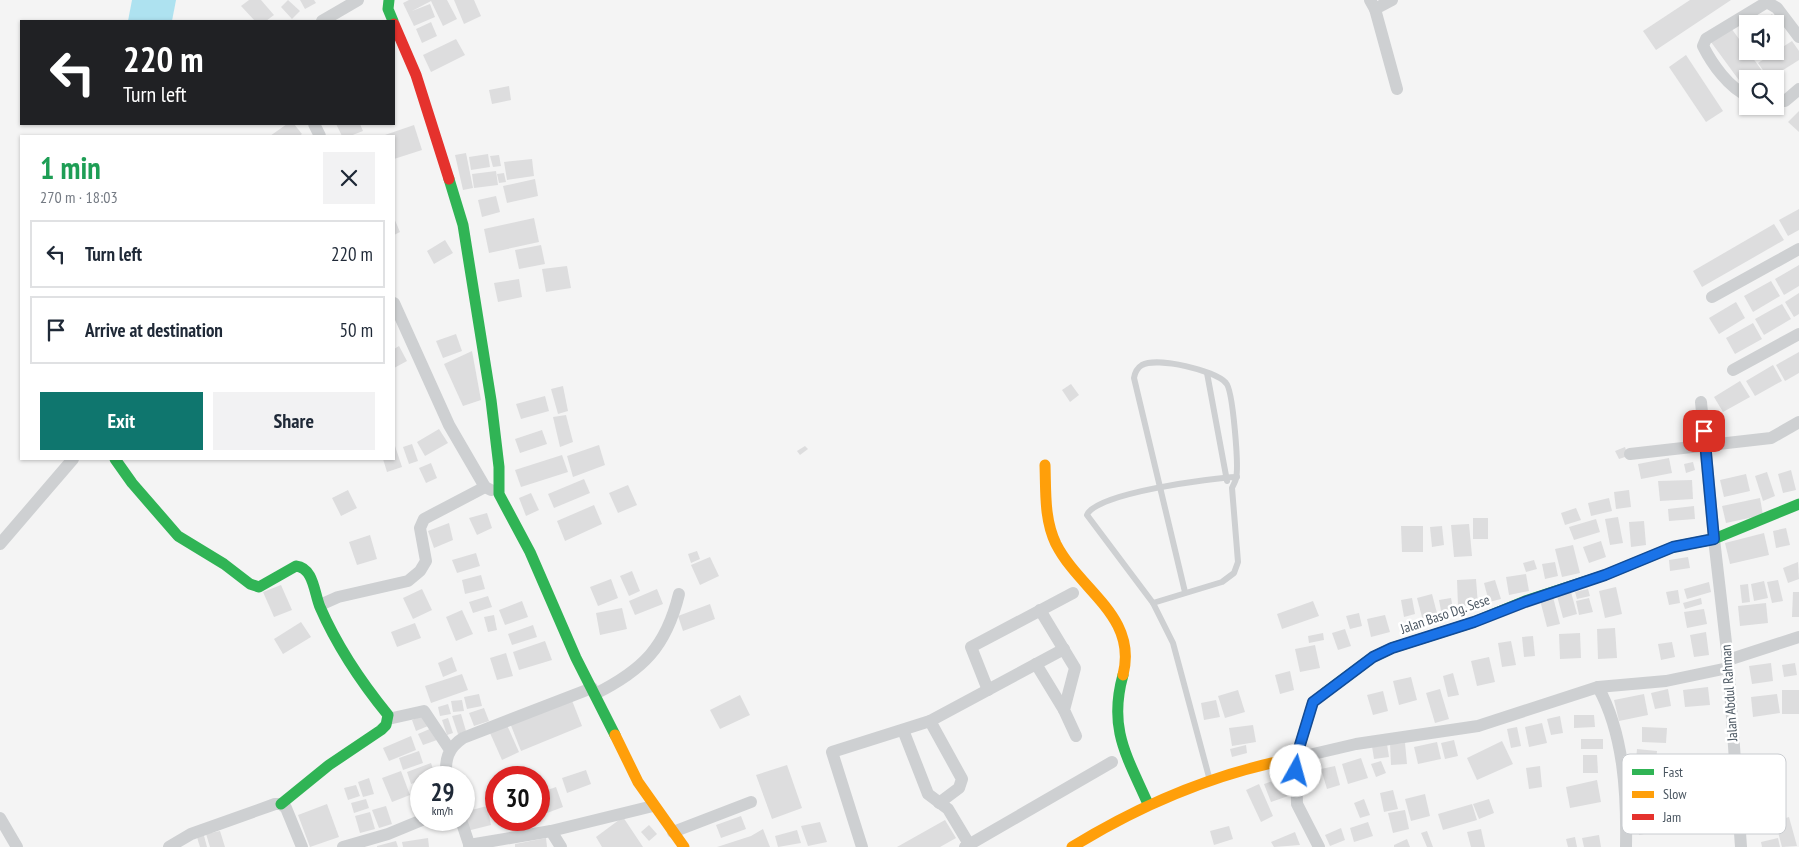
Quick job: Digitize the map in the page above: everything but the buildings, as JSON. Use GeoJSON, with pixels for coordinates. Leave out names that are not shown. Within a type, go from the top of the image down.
{"type":"FeatureCollection","features":[{"type":"Feature","properties":{"kind":"street"},"geometry":{"type":"LineString","coordinates":[[324,20],[358,0]]}},
{"type":"Feature","properties":{"kind":"street"},"geometry":{"type":"LineString","coordinates":[[389,0],[388,9],[392,20]]}},
{"type":"Feature","properties":{"kind":"street"},"geometry":{"type":"LineString","coordinates":[[1392,0],[1373,5],[1397,89]]}},
{"type":"Feature","properties":{"kind":"street"},"geometry":{"type":"LineString","coordinates":[[1739,92],[1712,62],[1703,46],[1706,40],[1767,2],[1777,8],[1799,38]]}},
{"type":"Feature","properties":{"kind":"street"},"geometry":{"type":"LineString","coordinates":[[395,27],[416,74],[463,225],[491,400],[499,467],[498,494],[530,552],[576,658],[638,782],[653,806],[684,847]]}},
{"type":"Feature","properties":{"kind":"street"},"geometry":{"type":"LineString","coordinates":[[1784,101],[1799,88]]}},
{"type":"Feature","properties":{"kind":"street"},"geometry":{"type":"LineString","coordinates":[[1712,297],[1799,249]]}},
{"type":"Feature","properties":{"kind":"street"},"geometry":{"type":"LineString","coordinates":[[395,305],[449,425],[485,487],[498,494]]}},
{"type":"Feature","properties":{"kind":"street"},"geometry":{"type":"LineString","coordinates":[[1733,370],[1799,334]]}},
{"type":"Feature","properties":{"kind":"street","name":"Jalan Abdul Rahman"},"geometry":{"type":"LineString","coordinates":[[1701,402],[1728,664],[1734,754]]}},
{"type":"Feature","properties":{"kind":"street"},"geometry":{"type":"LineString","coordinates":[[1630,454],[1771,438],[1799,422]]}},
{"type":"Feature","properties":{"kind":"street"},"geometry":{"type":"LineString","coordinates":[[0,544],[73,460]]}},
{"type":"Feature","properties":{"kind":"street"},"geometry":{"type":"LineString","coordinates":[[116,460],[158,513],[185,542],[224,564],[254,586],[259,587],[300,565],[310,575],[320,605],[338,641],[388,719]]}},
{"type":"Feature","properties":{"kind":"street"},"geometry":{"type":"LineString","coordinates":[[1045,465],[1049,527],[1054,541],[1067,561],[1119,627],[1125,640],[1127,655],[1116,705],[1116,715],[1120,734],[1148,804]]}},
{"type":"Feature","properties":{"kind":"street"},"geometry":{"type":"LineString","coordinates":[[320,605],[338,596],[408,581],[420,571],[426,561],[420,528],[424,519],[485,487]]}},
{"type":"Feature","properties":{"kind":"street","name":"Jalan Baso Dg. Sese"},"geometry":{"type":"LineString","coordinates":[[1296,758],[1313,702],[1373,657],[1392,648],[1474,622],[1525,602],[1605,575],[1673,547],[1714,539],[1799,504]]}},
{"type":"Feature","properties":{"kind":"street"},"geometry":{"type":"LineString","coordinates":[[988,690],[971,647],[1073,592]]}},
{"type":"Feature","properties":{"kind":"street"},"geometry":{"type":"LineString","coordinates":[[446,766],[446,758],[450,750],[463,738],[593,691],[627,676],[648,659],[669,627],[679,594]]}},
{"type":"Feature","properties":{"kind":"street"},"geometry":{"type":"LineString","coordinates":[[1040,610],[1075,668],[1064,710]]}},
{"type":"Feature","properties":{"kind":"street"},"geometry":{"type":"LineString","coordinates":[[1072,847],[1108,824],[1148,804],[1209,778],[1246,767],[1356,744],[1478,726],[1598,687],[1666,681],[1728,664],[1799,637]]}},
{"type":"Feature","properties":{"kind":"street"},"geometry":{"type":"LineString","coordinates":[[862,847],[832,752],[930,721],[1064,649]]}},
{"type":"Feature","properties":{"kind":"street"},"geometry":{"type":"LineString","coordinates":[[1036,664],[1064,710],[1076,736]]}},
{"type":"Feature","properties":{"kind":"street"},"geometry":{"type":"LineString","coordinates":[[1598,687],[1617,732],[1622,779]]}},
{"type":"Feature","properties":{"kind":"street"},"geometry":{"type":"LineString","coordinates":[[169,847],[191,834],[222,822],[270,805],[281,804],[329,765],[381,730],[388,719],[424,711],[450,750]]}},
{"type":"Feature","properties":{"kind":"street"},"geometry":{"type":"LineString","coordinates":[[930,721],[962,778],[959,788],[939,803]]}},
{"type":"Feature","properties":{"kind":"street"},"geometry":{"type":"LineString","coordinates":[[903,730],[928,794],[948,809],[967,846],[1112,762]]}},
{"type":"Feature","properties":{"kind":"street"},"geometry":{"type":"LineString","coordinates":[[1296,758],[1297,804],[1319,847]]}},
{"type":"Feature","properties":{"kind":"street"},"geometry":{"type":"LineString","coordinates":[[673,832],[751,802]]}},
{"type":"Feature","properties":{"kind":"street"},"geometry":{"type":"LineString","coordinates":[[281,804],[289,813],[302,847]]}},
{"type":"Feature","properties":{"kind":"street"},"geometry":{"type":"LineString","coordinates":[[465,831],[470,846],[551,831],[653,806]]}},
{"type":"Feature","properties":{"kind":"street"},"geometry":{"type":"LineString","coordinates":[[0,818],[17,847]]}},
{"type":"Feature","properties":{"kind":"street"},"geometry":{"type":"LineString","coordinates":[[343,847],[388,834],[410,825]]}},
{"type":"Feature","properties":{"kind":"street"},"geometry":{"type":"LineString","coordinates":[[551,831],[560,847]]}},
{"type":"Feature","properties":{"kind":"street"},"geometry":{"type":"LineString","coordinates":[[1626,834],[1626,847]]}},
{"type":"Feature","properties":{"kind":"street","name":"Jalan Abdul Rahman"},"geometry":{"type":"LineString","coordinates":[[1740,834],[1741,847]]}},
{"type":"Feature","properties":{"kind":"lane"},"geometry":{"type":"LineString","coordinates":[[1153,603],[1222,582],[1234,573],[1238,562],[1232,488],[1237,477],[1231,393],[1226,382],[1207,373],[1182,365],[1148,363],[1140,366],[1134,378],[1185,592]]}},
{"type":"Feature","properties":{"kind":"lane"},"geometry":{"type":"LineString","coordinates":[[1207,373],[1225,478],[1232,488]]}},
{"type":"Feature","properties":{"kind":"lane"},"geometry":{"type":"LineString","coordinates":[[1209,778],[1173,643],[1153,603],[1087,515],[1089,510],[1100,502],[1159,487],[1237,477]]}},
{"type":"Feature","properties":{"kind":"water"},"geometry":{"type":"Polygon","coordinates":[[[132,0],[176,0],[172,20],[128,20],[132,0]]]}},
{"type":"Feature","properties":{"kind":"traffic: fast"},"geometry":{"type":"LineString","coordinates":[[389,0],[388,9],[393,20]]}},
{"type":"Feature","properties":{"kind":"traffic: fast"},"geometry":{"type":"LineString","coordinates":[[449,179],[463,225],[491,400],[499,467],[499,494],[530,552],[576,658],[615,735]]}},
{"type":"Feature","properties":{"kind":"traffic: fast"},"geometry":{"type":"LineString","coordinates":[[116,460],[132,483],[178,536],[224,564],[250,584],[259,587],[296,566],[306,571],[310,576],[320,607],[342,650],[368,690],[388,715],[386,725],[381,730],[329,765],[281,804]]}},
{"type":"Feature","properties":{"kind":"traffic: fast"},"geometry":{"type":"LineString","coordinates":[[1326,692],[1373,657],[1392,648],[1474,622],[1525,601],[1605,575],[1673,547],[1714,539],[1799,504]]}},
{"type":"Feature","properties":{"kind":"traffic: fast"},"geometry":{"type":"LineString","coordinates":[[1123,675],[1119,694],[1119,727],[1127,756],[1148,804]]}},
{"type":"Feature","properties":{"kind":"traffic: slow"},"geometry":{"type":"LineString","coordinates":[[1045,465],[1046,505],[1052,535],[1066,561],[1115,620],[1122,636],[1125,654],[1123,675]]}},
{"type":"Feature","properties":{"kind":"traffic: slow"},"geometry":{"type":"LineString","coordinates":[[1072,847],[1125,817],[1180,792],[1237,772],[1296,758],[1313,702],[1326,692]]}},
{"type":"Feature","properties":{"kind":"traffic: slow"},"geometry":{"type":"LineString","coordinates":[[615,735],[638,782],[684,847]]}},
{"type":"Feature","properties":{"kind":"traffic: jam"},"geometry":{"type":"LineString","coordinates":[[395,26],[416,75],[449,179]]}},
{"type":"Feature","properties":{"kind":"route"},"geometry":{"type":"LineString","coordinates":[[1296,771],[1296,758],[1309,710],[1313,702],[1337,682],[1373,657],[1392,648],[1474,622],[1525,602],[1605,575],[1673,547],[1714,539],[1704,431]]}}]}
